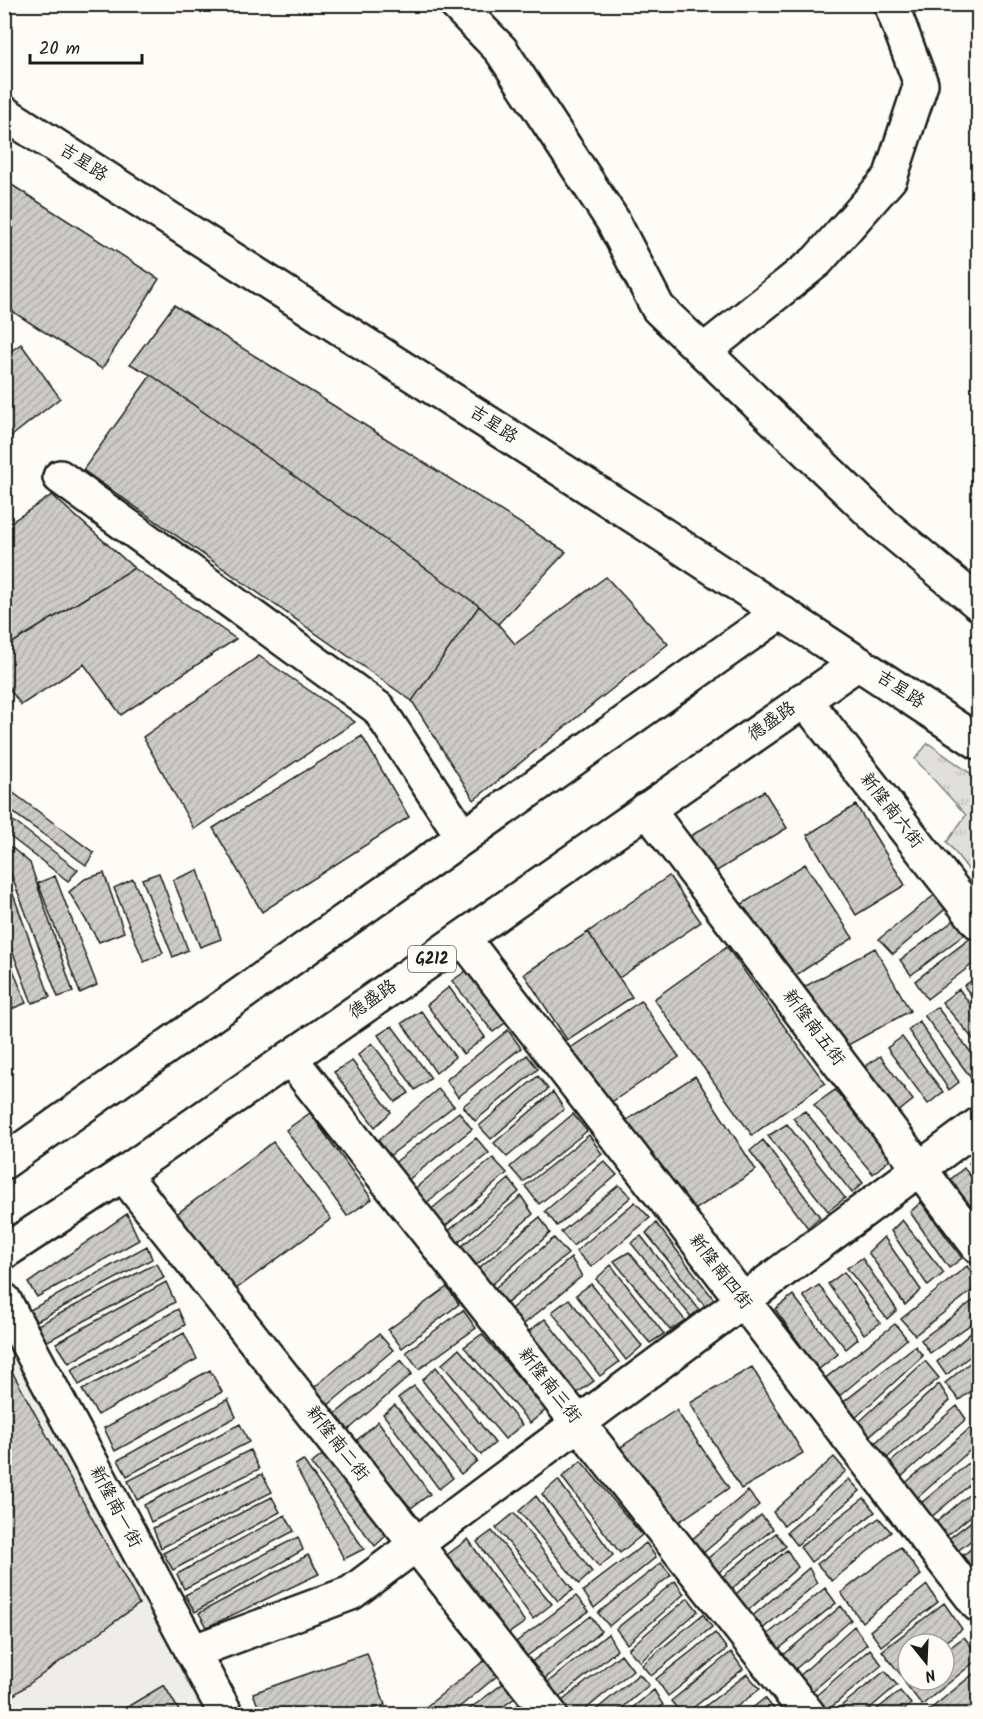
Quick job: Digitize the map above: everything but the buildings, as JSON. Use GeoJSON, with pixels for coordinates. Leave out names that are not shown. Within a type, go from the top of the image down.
{"type":"FeatureCollection","features":[{"type":"Feature","properties":{"kind":"main road"},"geometry":{"type":"LineString","coordinates":[[456,4],[501,50],[613,221],[658,308],[883,524],[978,603]]}},
{"type":"Feature","properties":{"kind":"main road"},"geometry":{"type":"LineString","coordinates":[[704,351],[818,261],[890,178],[921,84],[891,4]]}},
{"type":"Feature","properties":{"kind":"main road","name":"吉星路"},"geometry":{"type":"LineString","coordinates":[[4,113],[651,527],[978,742]]}},
{"type":"Feature","properties":{"kind":"main road"},"geometry":{"type":"LineString","coordinates":[[60,477],[378,708],[464,837]]}},
{"type":"Feature","properties":{"kind":"main road"},"geometry":{"type":"LineString","coordinates":[[4,1162],[781,612]]}},
{"type":"Feature","properties":{"kind":"main road","name":"德盛路"},"geometry":{"type":"LineString","coordinates":[[4,1252],[123,1174],[858,663]]}},
{"type":"Feature","properties":{"kind":"main road","name":"新隆南六街"},"geometry":{"type":"LineString","coordinates":[[804,699],[978,922]]}},
{"type":"Feature","properties":{"kind":"main road","name":"新隆南五街"},"geometry":{"type":"LineString","coordinates":[[647,809],[978,1246]]}},
{"type":"Feature","properties":{"kind":"main road","name":"新隆南四街"},"geometry":{"type":"LineString","coordinates":[[463,938],[978,1605]]}},
{"type":"Feature","properties":{"kind":"main road","name":"新隆南三街"},"geometry":{"type":"LineString","coordinates":[[290,1058],[808,1714]]}},
{"type":"Feature","properties":{"kind":"main road"},"geometry":{"type":"LineString","coordinates":[[192,1652],[351,1593],[978,1125]]}},
{"type":"Feature","properties":{"kind":"main road","name":"新隆南二街"},"geometry":{"type":"LineString","coordinates":[[123,1174],[550,1714]]}},
{"type":"Feature","properties":{"kind":"main road","name":"新隆南一街"},"geometry":{"type":"LineString","coordinates":[[4,1300],[226,1714]]}},
{"type":"Feature","properties":{"kind":"shaded area"},"geometry":{"type":"Polygon","coordinates":[[[4,1336],[166,1643],[205,1714],[5,1714],[4,1336]]]}},
{"type":"Feature","properties":{"kind":"green space"},"geometry":{"type":"Polygon","coordinates":[[[928,743],[978,779],[978,882],[947,842],[966,815],[915,759],[928,743]]]}}]}
